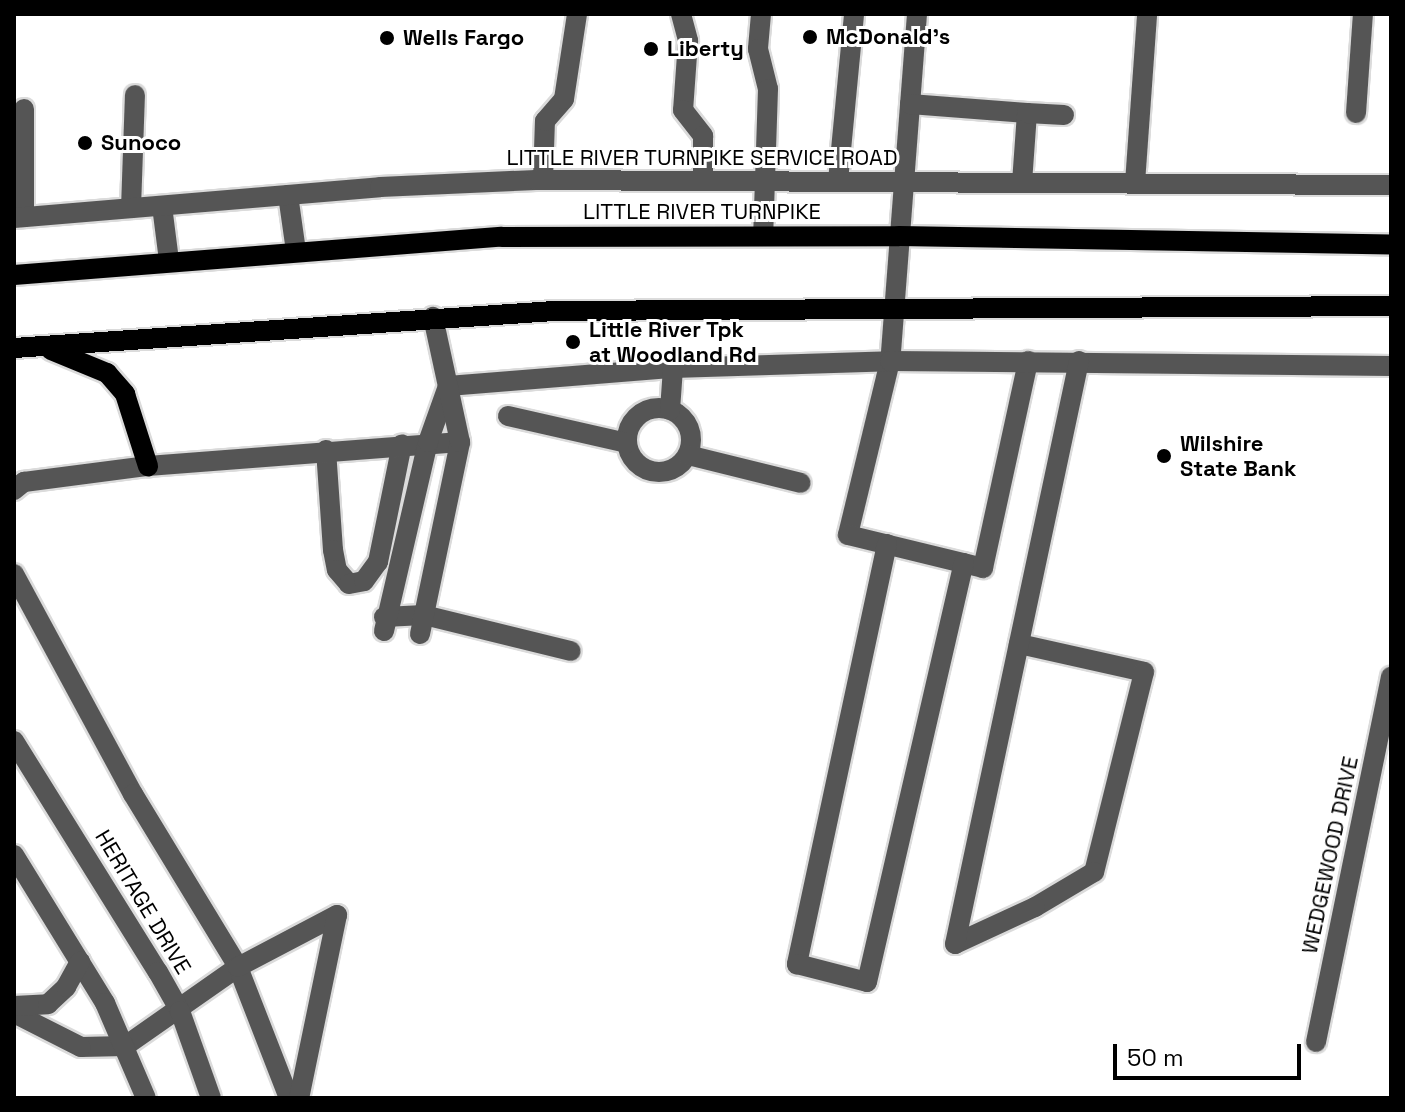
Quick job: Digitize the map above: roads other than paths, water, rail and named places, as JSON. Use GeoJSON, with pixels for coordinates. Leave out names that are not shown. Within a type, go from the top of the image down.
{"type":"FeatureCollection","features":[{"type":"Feature","properties":{"kind":"main road","name":"LITTLE RIVER TURNPIKE"},"geometry":{"type":"LineString","coordinates":[[14,275],[502,237],[899,236],[1391,245]]}},
{"type":"Feature","properties":{"kind":"main road"},"geometry":{"type":"LineString","coordinates":[[14,348],[433,317],[676,308],[1391,306]]}},
{"type":"Feature","properties":{"kind":"main road"},"geometry":{"type":"LineString","coordinates":[[39,346],[107,373],[125,394],[148,466]]}},
{"type":"Feature","properties":{"kind":"street"},"geometry":{"type":"LineString","coordinates":[[543,180],[545,121],[564,99],[577,14]]}},
{"type":"Feature","properties":{"kind":"street"},"geometry":{"type":"LineString","coordinates":[[681,14],[688,41],[683,110],[703,136],[703,179]]}},
{"type":"Feature","properties":{"kind":"street"},"geometry":{"type":"LineString","coordinates":[[761,14],[758,49],[768,89],[763,236]]}},
{"type":"Feature","properties":{"kind":"street"},"geometry":{"type":"LineString","coordinates":[[838,181],[854,14]]}},
{"type":"Feature","properties":{"kind":"street"},"geometry":{"type":"LineString","coordinates":[[917,14],[890,361],[848,535],[983,568],[1028,361]]}},
{"type":"Feature","properties":{"kind":"street"},"geometry":{"type":"LineString","coordinates":[[1135,183],[1147,14]]}},
{"type":"Feature","properties":{"kind":"street"},"geometry":{"type":"LineString","coordinates":[[1356,113],[1363,14]]}},
{"type":"Feature","properties":{"kind":"street"},"geometry":{"type":"LineString","coordinates":[[131,208],[135,95]]}},
{"type":"Feature","properties":{"kind":"street"},"geometry":{"type":"LineString","coordinates":[[910,104],[1064,115]]}},
{"type":"Feature","properties":{"kind":"street"},"geometry":{"type":"LineString","coordinates":[[19,218],[24,109]]}},
{"type":"Feature","properties":{"kind":"street"},"geometry":{"type":"LineString","coordinates":[[1022,182],[1027,113]]}},
{"type":"Feature","properties":{"kind":"street","name":"LITTLE RIVER TURNPIKE SERVICE ROAD"},"geometry":{"type":"LineString","coordinates":[[19,218],[288,195],[543,180],[1391,185]]}},
{"type":"Feature","properties":{"kind":"street"},"geometry":{"type":"LineString","coordinates":[[288,195],[296,251]]}},
{"type":"Feature","properties":{"kind":"street"},"geometry":{"type":"LineString","coordinates":[[162,206],[169,261]]}},
{"type":"Feature","properties":{"kind":"street"},"geometry":{"type":"LineString","coordinates":[[422,625],[460,442],[433,317]]}},
{"type":"Feature","properties":{"kind":"street"},"geometry":{"type":"LineString","coordinates":[[448,386],[673,368],[890,361],[1391,366]]}},
{"type":"Feature","properties":{"kind":"street"},"geometry":{"type":"LineString","coordinates":[[1019,644],[1144,672],[1094,872],[1035,907],[955,944],[1079,361]]}},
{"type":"Feature","properties":{"kind":"street"},"geometry":{"type":"LineString","coordinates":[[670,410],[640,415],[627,443],[635,461],[653,471],[673,469],[688,455],[690,434],[670,410],[673,368]]}},
{"type":"Feature","properties":{"kind":"street"},"geometry":{"type":"LineString","coordinates":[[448,386],[428,442],[384,624],[422,625],[571,651]]}},
{"type":"Feature","properties":{"kind":"street"},"geometry":{"type":"LineString","coordinates":[[508,416],[627,443]]}},
{"type":"Feature","properties":{"kind":"street"},"geometry":{"type":"LineString","coordinates":[[14,490],[24,482],[148,466],[428,442],[460,442]]}},
{"type":"Feature","properties":{"kind":"street"},"geometry":{"type":"LineString","coordinates":[[326,450],[333,550],[337,570],[349,584],[364,581],[378,562],[402,444]]}},
{"type":"Feature","properties":{"kind":"street"},"geometry":{"type":"LineString","coordinates":[[688,455],[801,483]]}},
{"type":"Feature","properties":{"kind":"street"},"geometry":{"type":"LineString","coordinates":[[887,544],[797,964],[867,982],[964,563]]}},
{"type":"Feature","properties":{"kind":"street"},"geometry":{"type":"LineString","coordinates":[[14,574],[133,794],[238,967],[289,1098]]}},
{"type":"Feature","properties":{"kind":"street","name":"WEDGEWOOD DRIVE"},"geometry":{"type":"LineString","coordinates":[[1316,1042],[1391,677]]}},
{"type":"Feature","properties":{"kind":"street","name":"HERITAGE DRIVE"},"geometry":{"type":"LineString","coordinates":[[14,741],[180,1011],[211,1098]]}},
{"type":"Feature","properties":{"kind":"street"},"geometry":{"type":"LineString","coordinates":[[14,855],[80,962],[125,1046],[146,1098]]}},
{"type":"Feature","properties":{"kind":"street"},"geometry":{"type":"LineString","coordinates":[[14,1013],[81,1047],[125,1046],[180,1011],[238,967],[337,915],[299,1098]]}},
{"type":"Feature","properties":{"kind":"street"},"geometry":{"type":"LineString","coordinates":[[14,1006],[48,1004],[66,987],[80,962]]}},
{"type":"Feature","properties":{"kind":"place","name":"McDonald's"},"geometry":{"type":"Point","coordinates":[810,37]}},
{"type":"Feature","properties":{"kind":"place","name":"Wells Fargo"},"geometry":{"type":"Point","coordinates":[387,38]}},
{"type":"Feature","properties":{"kind":"place","name":"Liberty"},"geometry":{"type":"Point","coordinates":[651,49]}},
{"type":"Feature","properties":{"kind":"place","name":"Sunoco"},"geometry":{"type":"Point","coordinates":[85,143]}},
{"type":"Feature","properties":{"kind":"place","name":"Little River Tpk at Woodland Rd"},"geometry":{"type":"Point","coordinates":[573,342]}},
{"type":"Feature","properties":{"kind":"place","name":"Wilshire State Bank"},"geometry":{"type":"Point","coordinates":[1164,456]}}]}
